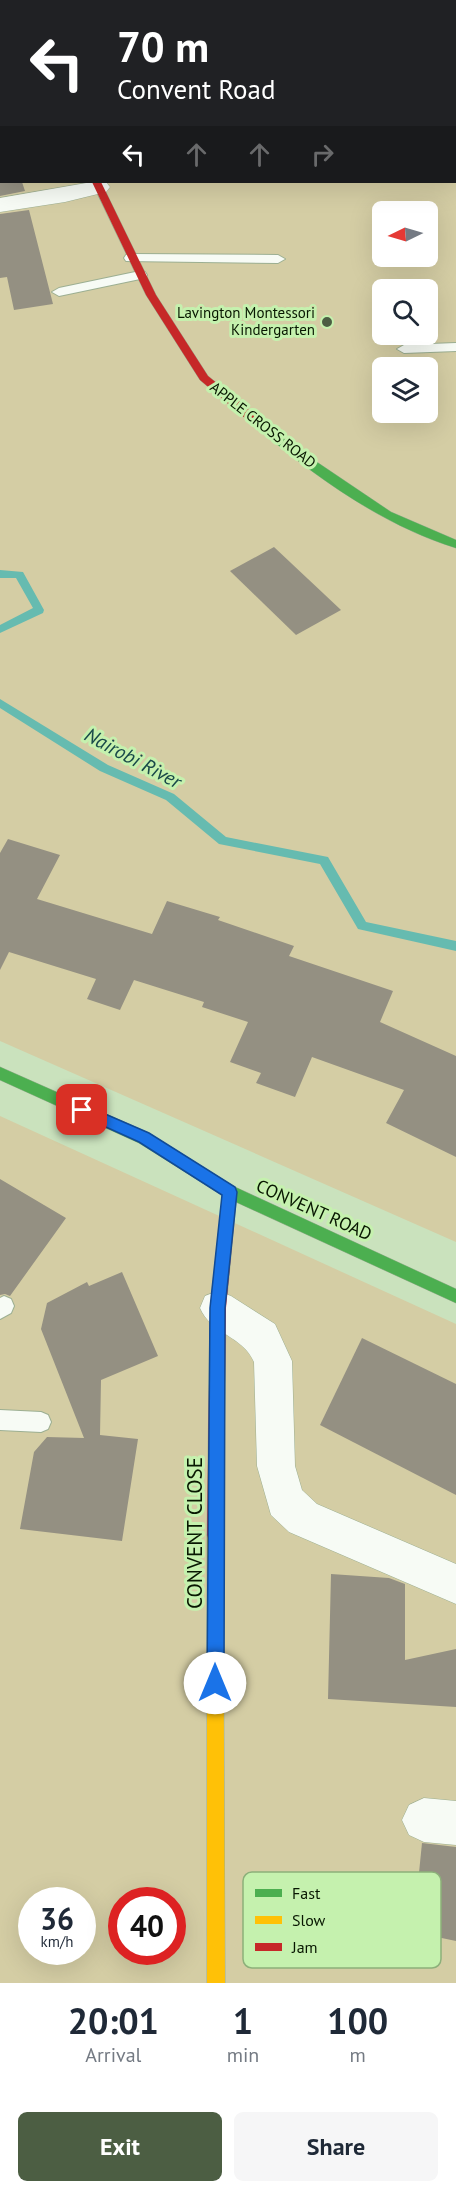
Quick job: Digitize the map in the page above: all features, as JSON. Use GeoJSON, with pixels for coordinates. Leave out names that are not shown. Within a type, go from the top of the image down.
{"type":"FeatureCollection","features":[{"type":"Feature","properties":{"kind":"street"},"geometry":{"type":"LineString","coordinates":[[0,205],[65,195],[97,184]]}},
{"type":"Feature","properties":{"kind":"street","name":"APPLE CROSS ROAD"},"geometry":{"type":"LineString","coordinates":[[97,184],[140,275],[204,378],[292,451],[387,515],[456,544]]}},
{"type":"Feature","properties":{"kind":"street","name":"CONVENT ROAD"},"geometry":{"type":"LineString","coordinates":[[0,1073],[144,1138],[230,1192],[456,1296]]}},
{"type":"Feature","properties":{"kind":"street","name":"CONVENT CLOSE"},"geometry":{"type":"LineString","coordinates":[[216,1983],[215,1565],[218,1308],[230,1192]]}},
{"type":"Feature","properties":{"kind":"street"},"geometry":{"type":"LineString","coordinates":[[218,1308],[262,1337],[273,1361],[276,1466],[285,1501],[303,1518],[456,1584]]}},
{"type":"Feature","properties":{"kind":"lane"},"geometry":{"type":"LineString","coordinates":[[131,258],[278,259]]}},
{"type":"Feature","properties":{"kind":"lane"},"geometry":{"type":"LineString","coordinates":[[59,292],[140,275]]}},
{"type":"Feature","properties":{"kind":"lane"},"geometry":{"type":"LineString","coordinates":[[404,349],[456,347]]}},
{"type":"Feature","properties":{"kind":"lane"},"geometry":{"type":"LineString","coordinates":[[0,1420],[41,1422]]}},
{"type":"Feature","properties":{"kind":"shaded area"},"geometry":{"type":"Polygon","coordinates":[[[0,183],[456,183],[456,1242],[0,1041],[0,183]]]}},
{"type":"Feature","properties":{"kind":"shaded area"},"geometry":{"type":"Polygon","coordinates":[[[0,1116],[456,1324],[456,1983],[0,1983],[0,1116]]]}},
{"type":"Feature","properties":{"kind":"building"},"geometry":{"type":"Polygon","coordinates":[[[0,183],[22,183],[25,191],[0,196],[0,183]]]}},
{"type":"Feature","properties":{"kind":"building"},"geometry":{"type":"Polygon","coordinates":[[[29,210],[53,304],[14,310],[7,277],[0,278],[0,214],[29,210]]]}},
{"type":"Feature","properties":{"kind":"building"},"geometry":{"type":"Polygon","coordinates":[[[274,547],[341,610],[296,635],[230,571],[274,547]]]}},
{"type":"Feature","properties":{"kind":"building"},"geometry":{"type":"Polygon","coordinates":[[[8,839],[60,855],[37,899],[152,934],[167,901],[220,917],[218,920],[294,946],[289,956],[393,991],[380,1022],[456,1056],[456,1157],[386,1123],[404,1090],[312,1057],[295,1097],[256,1083],[261,1073],[230,1062],[248,1022],[202,1007],[204,1002],[134,980],[120,1010],[87,999],[96,979],[9,952],[0,970],[0,853],[8,839]]]}},
{"type":"Feature","properties":{"kind":"building"},"geometry":{"type":"Polygon","coordinates":[[[0,1179],[66,1218],[10,1296],[0,1295],[0,1179]]]}},
{"type":"Feature","properties":{"kind":"building"},"geometry":{"type":"Polygon","coordinates":[[[122,1272],[158,1356],[101,1380],[100,1435],[138,1439],[122,1541],[20,1529],[34,1452],[47,1437],[84,1438],[41,1329],[47,1303],[87,1282],[89,1286],[122,1272]]]}},
{"type":"Feature","properties":{"kind":"building"},"geometry":{"type":"Polygon","coordinates":[[[362,1338],[456,1384],[456,1495],[320,1425],[362,1338]]]}},
{"type":"Feature","properties":{"kind":"building"},"geometry":{"type":"Polygon","coordinates":[[[331,1574],[389,1578],[405,1584],[405,1660],[456,1649],[456,1707],[328,1699],[331,1574]]]}},
{"type":"Feature","properties":{"kind":"building"},"geometry":{"type":"Polygon","coordinates":[[[422,1843],[456,1847],[456,1941],[441,1938],[441,1872],[419,1872],[422,1843]]]}},
{"type":"Feature","properties":{"kind":"waterway","name":"Nairobi River"},"geometry":{"type":"LineString","coordinates":[[0,574],[19,575],[39,610],[0,629]]}},
{"type":"Feature","properties":{"kind":"waterway","name":"Nairobi River"},"geometry":{"type":"LineString","coordinates":[[0,703],[104,768],[170,797],[223,841],[324,860],[362,926],[456,946]]}},
{"type":"Feature","properties":{"kind":"traffic: fast"},"geometry":{"type":"LineString","coordinates":[[261,425],[292,451],[387,515],[456,544]]}},
{"type":"Feature","properties":{"kind":"traffic: fast"},"geometry":{"type":"LineString","coordinates":[[0,1073],[144,1138],[230,1192],[456,1296]]}},
{"type":"Feature","properties":{"kind":"traffic: slow"},"geometry":{"type":"LineString","coordinates":[[215,1535],[216,1983]]}},
{"type":"Feature","properties":{"kind":"traffic: jam"},"geometry":{"type":"LineString","coordinates":[[96,183],[151,295],[204,378],[261,425]]}},
{"type":"Feature","properties":{"kind":"traffic: jam"},"geometry":{"type":"LineString","coordinates":[[215,1535],[218,1308],[230,1192]]}},
{"type":"Feature","properties":{"kind":"place","name":"Lavington Montessori Kindergarten"},"geometry":{"type":"Point","coordinates":[327,322]}},
{"type":"Feature","properties":{"kind":"route"},"geometry":{"type":"LineString","coordinates":[[82,1110],[144,1138],[230,1192],[218,1308],[215,1683]]}}]}
